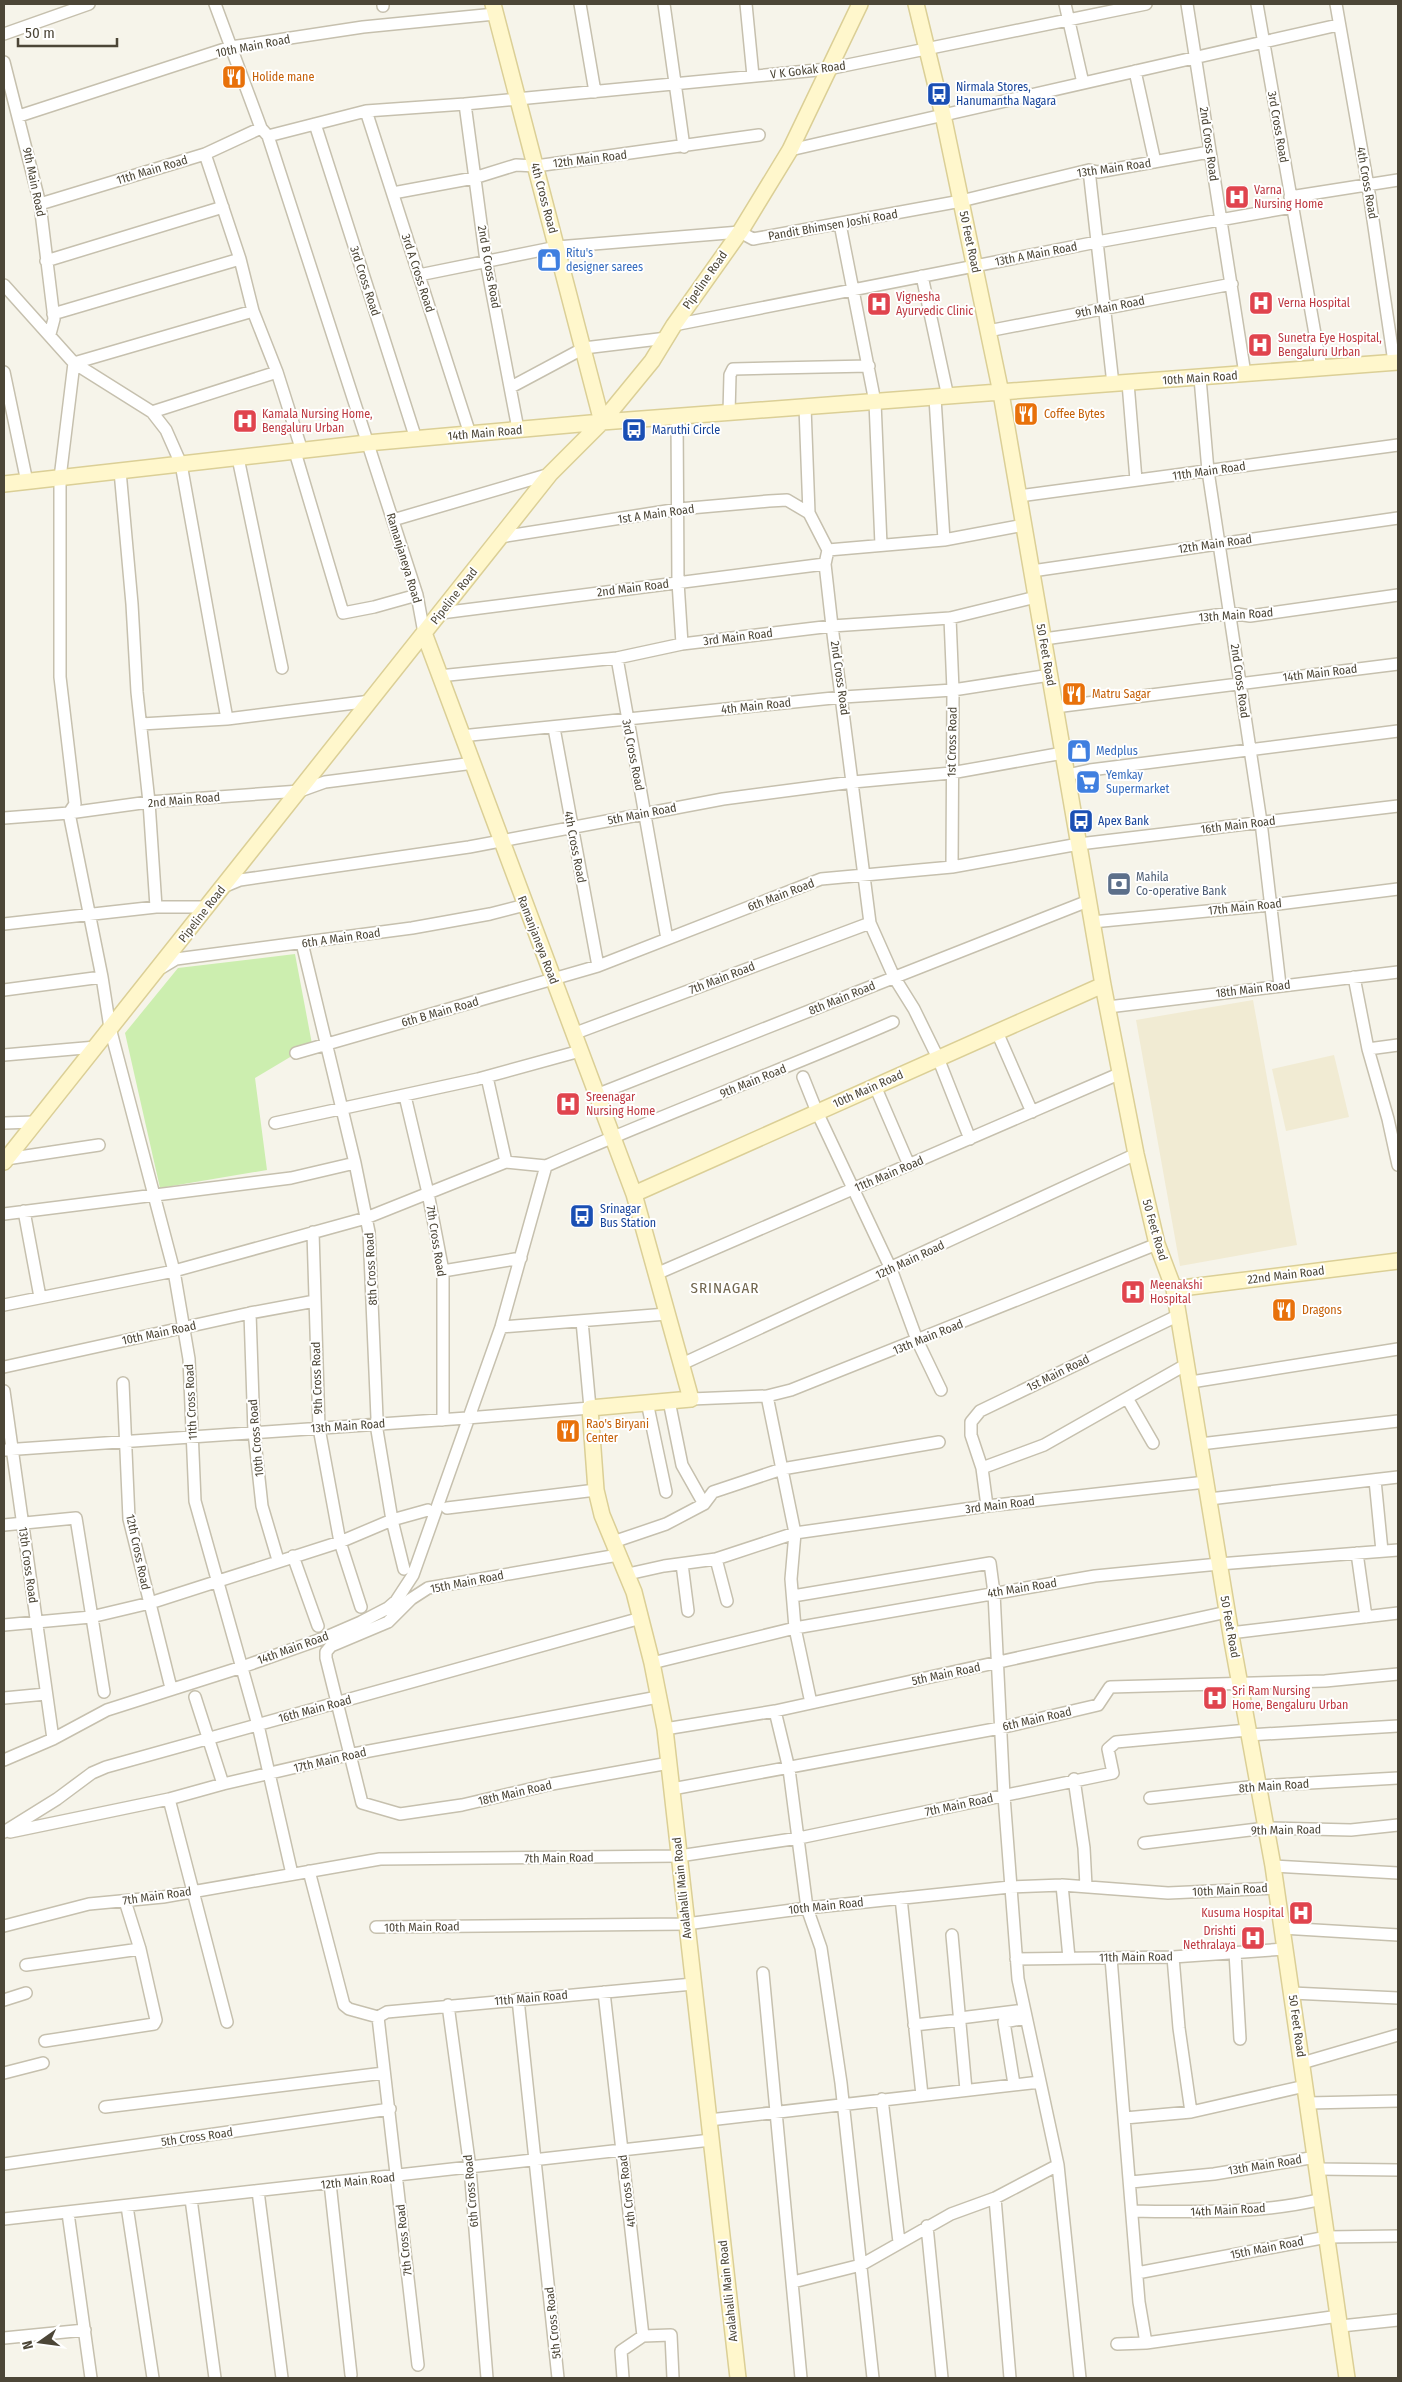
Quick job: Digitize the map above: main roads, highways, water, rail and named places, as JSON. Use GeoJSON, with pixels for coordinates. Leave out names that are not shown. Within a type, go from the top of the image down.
{"type":"FeatureCollection","features":[{"type":"Feature","properties":{"kind":"place","name":"Holide mane"},"geometry":{"type":"Point","coordinates":[234,77]}},
{"type":"Feature","properties":{"kind":"place","name":"Nirmala Stores, Hanumantha Nagara"},"geometry":{"type":"Point","coordinates":[939,94]}},
{"type":"Feature","properties":{"kind":"place","name":"Varna Nursing Home"},"geometry":{"type":"Point","coordinates":[1237,197]}},
{"type":"Feature","properties":{"kind":"place","name":"Ritu's designer sarees"},"geometry":{"type":"Point","coordinates":[549,260]}},
{"type":"Feature","properties":{"kind":"place","name":"Verna Hospital"},"geometry":{"type":"Point","coordinates":[1261,303]}},
{"type":"Feature","properties":{"kind":"place","name":"Vignesha Ayurvedic Clinic"},"geometry":{"type":"Point","coordinates":[879,304]}},
{"type":"Feature","properties":{"kind":"place","name":"Sunetra Eye Hospital, Bengaluru Urban"},"geometry":{"type":"Point","coordinates":[1260,345]}},
{"type":"Feature","properties":{"kind":"place","name":"Coffee Bytes"},"geometry":{"type":"Point","coordinates":[1026,414]}},
{"type":"Feature","properties":{"kind":"place","name":"Kamala Nursing Home, Bengaluru Urban"},"geometry":{"type":"Point","coordinates":[245,421]}},
{"type":"Feature","properties":{"kind":"place","name":"Maruthi Circle"},"geometry":{"type":"Point","coordinates":[634,430]}},
{"type":"Feature","properties":{"kind":"place","name":"Matru Sagar"},"geometry":{"type":"Point","coordinates":[1074,694]}},
{"type":"Feature","properties":{"kind":"place","name":"Medplus"},"geometry":{"type":"Point","coordinates":[1079,751]}},
{"type":"Feature","properties":{"kind":"place","name":"Yemkay Supermarket"},"geometry":{"type":"Point","coordinates":[1088,782]}},
{"type":"Feature","properties":{"kind":"place","name":"Apex Bank"},"geometry":{"type":"Point","coordinates":[1081,821]}},
{"type":"Feature","properties":{"kind":"place","name":"Mahila Co-operative Bank"},"geometry":{"type":"Point","coordinates":[1119,884]}},
{"type":"Feature","properties":{"kind":"place","name":"Sreenagar Nursing Home"},"geometry":{"type":"Point","coordinates":[568,1104]}},
{"type":"Feature","properties":{"kind":"place","name":"Srinagar Bus Station"},"geometry":{"type":"Point","coordinates":[582,1216]}},
{"type":"Feature","properties":{"kind":"place","name":"Meenakshi Hospital"},"geometry":{"type":"Point","coordinates":[1133,1292]}},
{"type":"Feature","properties":{"kind":"place","name":"Dragons"},"geometry":{"type":"Point","coordinates":[1284,1310]}},
{"type":"Feature","properties":{"kind":"place","name":"Rao's Biryani Center"},"geometry":{"type":"Point","coordinates":[568,1431]}},
{"type":"Feature","properties":{"kind":"place","name":"Sri Ram Nursing Home, Bengaluru Urban"},"geometry":{"type":"Point","coordinates":[1215,1698]}},
{"type":"Feature","properties":{"kind":"place","name":"Kusuma Hospital"},"geometry":{"type":"Point","coordinates":[1301,1913]}},
{"type":"Feature","properties":{"kind":"place","name":"Drishti Nethralaya"},"geometry":{"type":"Point","coordinates":[1253,1938]}},
{"type":"Feature","properties":{"kind":"district","name":"SRINAGAR"},"geometry":{"type":"Point","coordinates":[725,1288]}}]}
